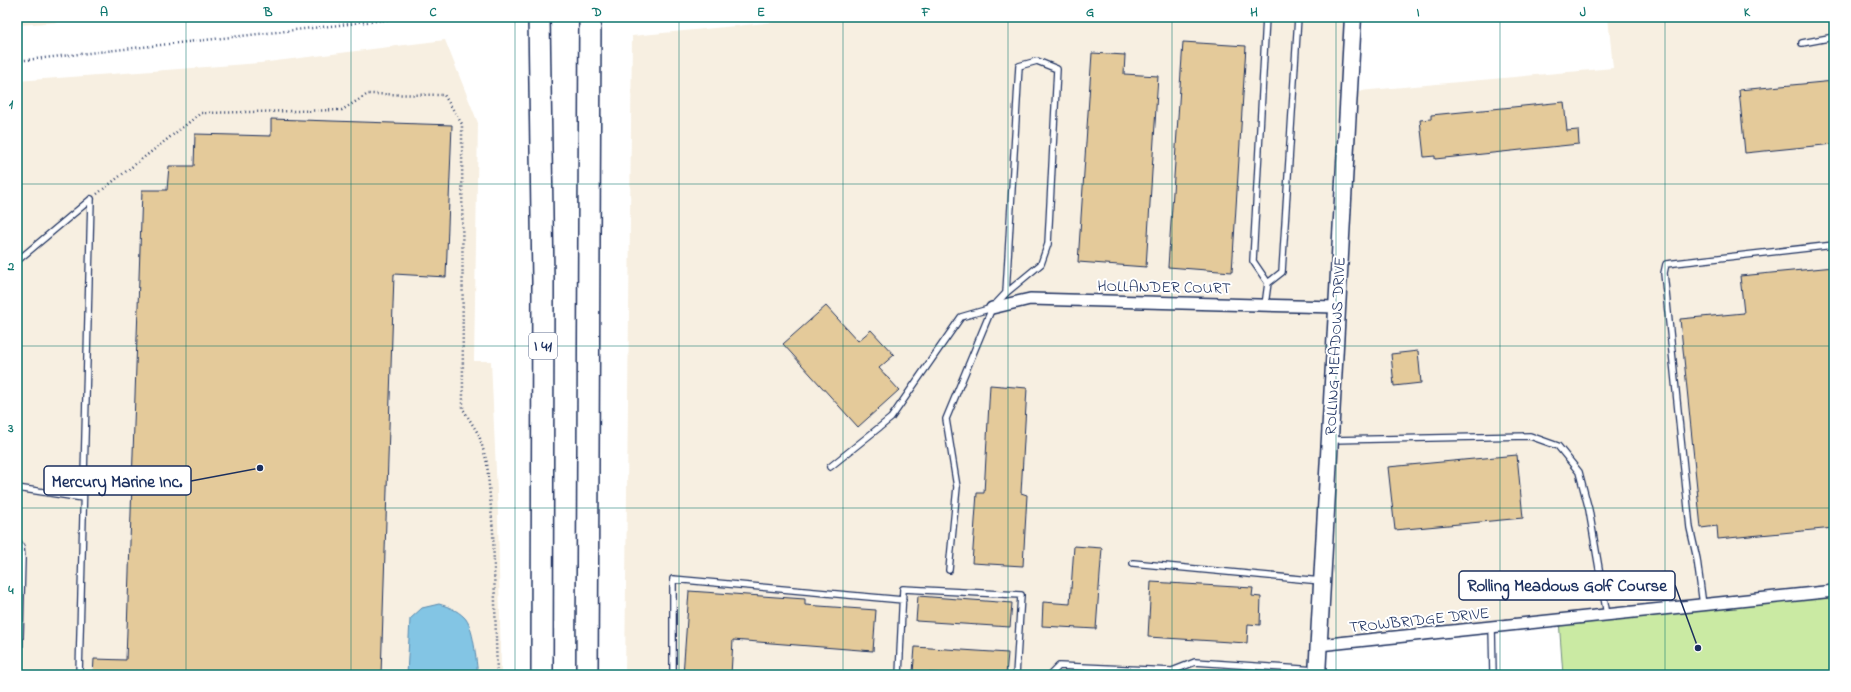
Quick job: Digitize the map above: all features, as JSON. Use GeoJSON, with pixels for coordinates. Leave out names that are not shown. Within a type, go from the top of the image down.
{"type":"FeatureCollection","features":[{"type":"Feature","properties":{"kind":"highway"},"geometry":{"type":"LineString","coordinates":[[535,17],[539,59]]}},
{"type":"Feature","properties":{"kind":"highway","name":"I 41"},"geometry":{"type":"LineString","coordinates":[[539,17],[543,281],[542,675]]}},
{"type":"Feature","properties":{"kind":"highway"},"geometry":{"type":"LineString","coordinates":[[587,675],[590,17]]}},
{"type":"Feature","properties":{"kind":"main road","name":"ROLLING MEADOWS DRIVE"},"geometry":{"type":"LineString","coordinates":[[1317,673],[1353,17]]}},
{"type":"Feature","properties":{"kind":"street","name":"HOLLANDER COURT"},"geometry":{"type":"LineString","coordinates":[[992,308],[1030,299],[1336,307]]}},
{"type":"Feature","properties":{"kind":"street","name":"TROWBRIDGE DRIVE"},"geometry":{"type":"LineString","coordinates":[[1319,645],[1834,591]]}},
{"type":"Feature","properties":{"kind":"lane"},"geometry":{"type":"LineString","coordinates":[[1265,305],[1268,283],[1253,261],[1266,17]]}},
{"type":"Feature","properties":{"kind":"lane"},"geometry":{"type":"LineString","coordinates":[[1268,283],[1282,272],[1298,17]]}},
{"type":"Feature","properties":{"kind":"lane"},"geometry":{"type":"LineString","coordinates":[[1802,43],[1834,37]]}},
{"type":"Feature","properties":{"kind":"lane"},"geometry":{"type":"LineString","coordinates":[[949,570],[957,487],[946,419],[992,308],[1006,293],[1041,264],[1048,244],[1057,69],[1037,61],[1019,66],[1006,293]]}},
{"type":"Feature","properties":{"kind":"lane"},"geometry":{"type":"LineString","coordinates":[[17,262],[91,199]]}},
{"type":"Feature","properties":{"kind":"lane"},"geometry":{"type":"LineString","coordinates":[[79,675],[91,199]]}},
{"type":"Feature","properties":{"kind":"lane"},"geometry":{"type":"LineString","coordinates":[[1703,605],[1698,559],[1690,528],[1664,273],[1666,264],[1834,245]]}},
{"type":"Feature","properties":{"kind":"lane"},"geometry":{"type":"LineString","coordinates":[[830,467],[892,418],[961,317],[992,308]]}},
{"type":"Feature","properties":{"kind":"lane"},"geometry":{"type":"LineString","coordinates":[[1329,440],[1530,436],[1558,446],[1579,472],[1589,510],[1607,615]]}},
{"type":"Feature","properties":{"kind":"lane"},"geometry":{"type":"LineString","coordinates":[[17,488],[84,498]]}},
{"type":"Feature","properties":{"kind":"lane"},"geometry":{"type":"LineString","coordinates":[[17,540],[21,547],[22,558],[19,675]]}},
{"type":"Feature","properties":{"kind":"lane"},"geometry":{"type":"LineString","coordinates":[[1133,563],[1322,581]]}},
{"type":"Feature","properties":{"kind":"lane"},"geometry":{"type":"LineString","coordinates":[[672,675],[673,579],[903,600]]}},
{"type":"Feature","properties":{"kind":"lane"},"geometry":{"type":"LineString","coordinates":[[899,675],[903,589],[1021,595],[1016,675]]}},
{"type":"Feature","properties":{"kind":"lane"},"geometry":{"type":"LineString","coordinates":[[1492,627],[1493,675]]}},
{"type":"Feature","properties":{"kind":"lane"},"geometry":{"type":"LineString","coordinates":[[1050,675],[1059,666],[1172,671],[1195,662],[1317,673]]}},
{"type":"Feature","properties":{"kind":"path"},"geometry":{"type":"LineString","coordinates":[[17,61],[411,17]]}},
{"type":"Feature","properties":{"kind":"path"},"geometry":{"type":"LineString","coordinates":[[91,199],[201,113],[342,110],[368,94],[444,95],[462,124],[463,410],[479,435],[487,463],[493,531],[497,675]]}},
{"type":"Feature","properties":{"kind":"shaded area"},"geometry":{"type":"Polygon","coordinates":[[[17,17],[137,17],[17,25],[17,17]]]}},
{"type":"Feature","properties":{"kind":"shaded area"},"geometry":{"type":"Polygon","coordinates":[[[827,17],[1353,17],[1348,92],[1613,68],[1608,17],[1834,17],[1834,591],[1319,645],[1317,675],[625,675],[632,36],[827,17]]]}},
{"type":"Feature","properties":{"kind":"shaded area"},"geometry":{"type":"Polygon","coordinates":[[[445,40],[478,123],[474,361],[491,361],[498,515],[501,675],[17,675],[17,81],[260,63],[445,40]]]}},
{"type":"Feature","properties":{"kind":"green space"},"geometry":{"type":"Polygon","coordinates":[[[1834,591],[1834,675],[1563,675],[1559,620],[1834,591]]]}},
{"type":"Feature","properties":{"kind":"water"},"geometry":{"type":"Polygon","coordinates":[[[439,604],[456,611],[464,617],[467,622],[474,644],[478,675],[407,675],[410,619],[422,608],[439,604]]]}},
{"type":"Feature","properties":{"kind":"building"},"geometry":{"type":"Polygon","coordinates":[[[1183,42],[1246,46],[1232,272],[1168,267],[1183,42]]]}},
{"type":"Feature","properties":{"kind":"building"},"geometry":{"type":"Polygon","coordinates":[[[1092,53],[1125,55],[1124,74],[1158,76],[1146,267],[1078,262],[1092,53]]]}},
{"type":"Feature","properties":{"kind":"building"},"geometry":{"type":"Polygon","coordinates":[[[1834,81],[1834,144],[1745,153],[1739,90],[1834,81]]]}},
{"type":"Feature","properties":{"kind":"building"},"geometry":{"type":"Polygon","coordinates":[[[1564,102],[1567,131],[1578,130],[1579,144],[1435,159],[1435,156],[1424,157],[1420,120],[1431,119],[1431,115],[1564,102]]]}},
{"type":"Feature","properties":{"kind":"building"},"geometry":{"type":"Polygon","coordinates":[[[271,119],[452,125],[446,277],[394,274],[381,675],[93,675],[94,659],[126,660],[142,190],[167,190],[169,166],[194,166],[195,134],[271,136],[271,119]]]}},
{"type":"Feature","properties":{"kind":"building"},"geometry":{"type":"Polygon","coordinates":[[[1834,267],[1834,528],[1718,539],[1717,526],[1701,528],[1680,319],[1744,313],[1740,276],[1834,267]]]}},
{"type":"Feature","properties":{"kind":"building"},"geometry":{"type":"Polygon","coordinates":[[[826,306],[858,341],[871,330],[894,355],[879,368],[899,390],[858,427],[783,344],[826,306]]]}},
{"type":"Feature","properties":{"kind":"building"},"geometry":{"type":"Polygon","coordinates":[[[1418,351],[1421,383],[1394,386],[1391,354],[1418,351]]]}},
{"type":"Feature","properties":{"kind":"building"},"geometry":{"type":"Polygon","coordinates":[[[990,385],[1027,388],[1021,493],[1027,495],[1023,566],[972,563],[977,493],[984,493],[990,385]]]}},
{"type":"Feature","properties":{"kind":"building"},"geometry":{"type":"Polygon","coordinates":[[[1517,455],[1523,518],[1395,530],[1388,467],[1517,455]]]}},
{"type":"Feature","properties":{"kind":"building"},"geometry":{"type":"Polygon","coordinates":[[[1074,546],[1102,548],[1096,629],[1042,626],[1043,602],[1070,604],[1074,546]]]}},
{"type":"Feature","properties":{"kind":"building"},"geometry":{"type":"Polygon","coordinates":[[[1151,582],[1253,588],[1252,596],[1261,597],[1260,625],[1248,624],[1247,643],[1148,637],[1151,582]]]}},
{"type":"Feature","properties":{"kind":"building"},"geometry":{"type":"Polygon","coordinates":[[[689,591],[805,599],[805,605],[876,610],[873,651],[733,640],[731,675],[683,675],[689,591]]]}},
{"type":"Feature","properties":{"kind":"building"},"geometry":{"type":"Polygon","coordinates":[[[918,596],[1012,603],[1010,627],[916,621],[918,596]]]}},
{"type":"Feature","properties":{"kind":"building"},"geometry":{"type":"Polygon","coordinates":[[[915,647],[1008,653],[1006,675],[967,675],[913,672],[915,647]]]}},
{"type":"Feature","properties":{"kind":"place","name":"Mercury Marine Inc."},"geometry":{"type":"Point","coordinates":[260,468]}},
{"type":"Feature","properties":{"kind":"place","name":"Rolling Meadows Golf Course"},"geometry":{"type":"Point","coordinates":[1698,648]}}]}
